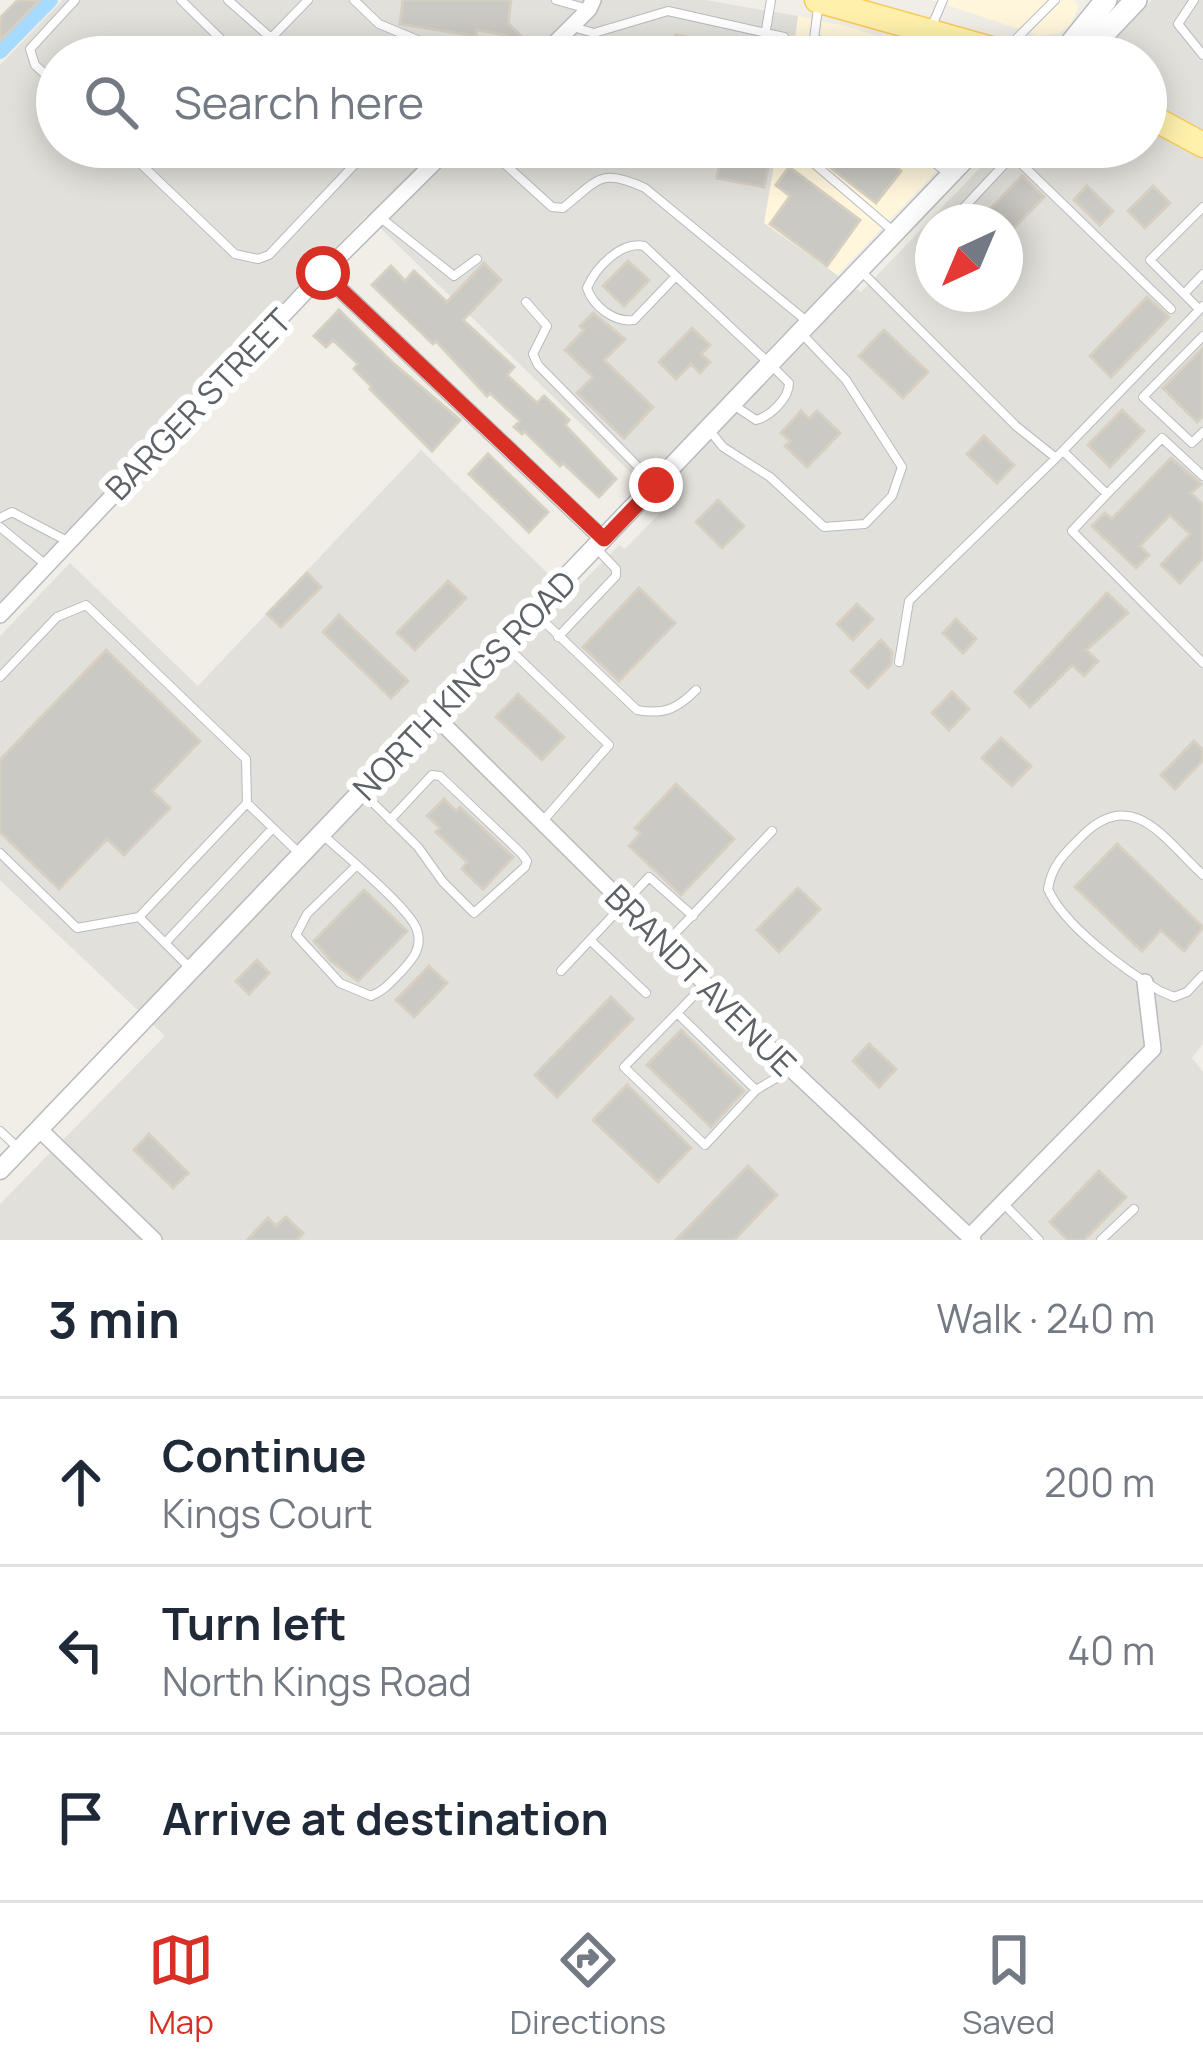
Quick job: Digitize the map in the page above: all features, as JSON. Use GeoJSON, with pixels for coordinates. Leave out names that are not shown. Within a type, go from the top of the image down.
{"type":"FeatureCollection","features":[{"type":"Feature","properties":{"kind":"main road"},"geometry":{"type":"LineString","coordinates":[[1102,36],[1136,0]]}},
{"type":"Feature","properties":{"kind":"main road"},"geometry":{"type":"LineString","coordinates":[[826,1],[953,36]]}},
{"type":"Feature","properties":{"kind":"main road"},"geometry":{"type":"LineString","coordinates":[[1075,36],[1100,2]]}},
{"type":"Feature","properties":{"kind":"main road"},"geometry":{"type":"LineString","coordinates":[[1167,126],[1203,146]]}},
{"type":"Feature","properties":{"kind":"street"},"geometry":{"type":"LineString","coordinates":[[562,36],[591,4]]}},
{"type":"Feature","properties":{"kind":"street","name":"BARGER STREET"},"geometry":{"type":"LineString","coordinates":[[4,602],[46,565],[429,168]]}},
{"type":"Feature","properties":{"kind":"street","name":"NORTH KINGS ROAD"},"geometry":{"type":"LineString","coordinates":[[0,1170],[957,168]]}},
{"type":"Feature","properties":{"kind":"street"},"geometry":{"type":"LineString","coordinates":[[323,273],[600,543]]}},
{"type":"Feature","properties":{"kind":"street","name":"BRANDT AVENUE"},"geometry":{"type":"LineString","coordinates":[[434,715],[791,1069],[972,1238]]}},
{"type":"Feature","properties":{"kind":"street"},"geometry":{"type":"LineString","coordinates":[[972,1238],[1153,1049],[1145,982]]}},
{"type":"Feature","properties":{"kind":"street"},"geometry":{"type":"LineString","coordinates":[[39,1129],[154,1240]]}},
{"type":"Feature","properties":{"kind":"lane"},"geometry":{"type":"LineString","coordinates":[[42,36],[75,0]]}},
{"type":"Feature","properties":{"kind":"lane"},"geometry":{"type":"LineString","coordinates":[[181,0],[218,36]]}},
{"type":"Feature","properties":{"kind":"lane"},"geometry":{"type":"LineString","coordinates":[[228,0],[270,36]]}},
{"type":"Feature","properties":{"kind":"lane"},"geometry":{"type":"LineString","coordinates":[[274,36],[308,0]]}},
{"type":"Feature","properties":{"kind":"lane"},"geometry":{"type":"LineString","coordinates":[[354,0],[379,24],[408,36]]}},
{"type":"Feature","properties":{"kind":"lane"},"geometry":{"type":"LineString","coordinates":[[556,0],[591,4]]}},
{"type":"Feature","properties":{"kind":"lane"},"geometry":{"type":"LineString","coordinates":[[766,30],[771,0]]}},
{"type":"Feature","properties":{"kind":"lane"},"geometry":{"type":"LineString","coordinates":[[930,29],[943,0]]}},
{"type":"Feature","properties":{"kind":"lane"},"geometry":{"type":"LineString","coordinates":[[1194,0],[1178,24],[1203,55]]}},
{"type":"Feature","properties":{"kind":"lane"},"geometry":{"type":"LineString","coordinates":[[815,36],[826,1]]}},
{"type":"Feature","properties":{"kind":"lane"},"geometry":{"type":"LineString","coordinates":[[1026,36],[1052,1]]}},
{"type":"Feature","properties":{"kind":"lane"},"geometry":{"type":"LineString","coordinates":[[572,26],[594,33],[669,6],[781,36]]}},
{"type":"Feature","properties":{"kind":"lane"},"geometry":{"type":"LineString","coordinates":[[145,168],[235,254],[258,260],[351,168]]}},
{"type":"Feature","properties":{"kind":"lane"},"geometry":{"type":"LineString","coordinates":[[509,168],[552,207],[563,208],[600,178],[618,175],[644,188],[806,328],[902,467],[892,496],[865,524],[824,527],[770,477],[723,447],[709,430]]}},
{"type":"Feature","properties":{"kind":"lane"},"geometry":{"type":"LineString","coordinates":[[819,168],[896,233]]}},
{"type":"Feature","properties":{"kind":"lane"},"geometry":{"type":"LineString","coordinates":[[941,168],[950,175]]}},
{"type":"Feature","properties":{"kind":"lane"},"geometry":{"type":"LineString","coordinates":[[967,204],[1001,168]]}},
{"type":"Feature","properties":{"kind":"lane"},"geometry":{"type":"LineString","coordinates":[[1026,168],[1171,309]]}},
{"type":"Feature","properties":{"kind":"lane"},"geometry":{"type":"LineString","coordinates":[[899,662],[909,602],[1201,307],[1150,260],[1203,207]]}},
{"type":"Feature","properties":{"kind":"lane"},"geometry":{"type":"LineString","coordinates":[[380,217],[454,276],[478,259]]}},
{"type":"Feature","properties":{"kind":"lane"},"geometry":{"type":"LineString","coordinates":[[676,276],[634,320],[624,322],[613,318],[587,288],[610,258],[638,243],[676,276],[789,383],[784,398],[764,418],[756,420],[733,404]]}},
{"type":"Feature","properties":{"kind":"lane"},"geometry":{"type":"LineString","coordinates":[[861,270],[1016,426],[1107,494]]}},
{"type":"Feature","properties":{"kind":"lane"},"geometry":{"type":"LineString","coordinates":[[1184,294],[1203,274]]}},
{"type":"Feature","properties":{"kind":"lane"},"geometry":{"type":"LineString","coordinates":[[526,302],[547,326],[533,354],[538,365],[656,485]]}},
{"type":"Feature","properties":{"kind":"lane"},"geometry":{"type":"LineString","coordinates":[[1203,336],[1143,397],[1192,443],[1203,432]]}},
{"type":"Feature","properties":{"kind":"lane"},"geometry":{"type":"LineString","coordinates":[[1203,476],[1162,438],[1072,531],[1203,663]]}},
{"type":"Feature","properties":{"kind":"lane"},"geometry":{"type":"LineString","coordinates":[[0,518],[12,512],[68,542]]}},
{"type":"Feature","properties":{"kind":"lane"},"geometry":{"type":"LineString","coordinates":[[0,527],[46,565]]}},
{"type":"Feature","properties":{"kind":"lane"},"geometry":{"type":"LineString","coordinates":[[558,637],[616,576],[600,543]]}},
{"type":"Feature","properties":{"kind":"lane"},"geometry":{"type":"LineString","coordinates":[[0,677],[57,617],[86,605],[246,759],[247,803],[139,916],[77,928],[0,853]]}},
{"type":"Feature","properties":{"kind":"lane"},"geometry":{"type":"LineString","coordinates":[[533,612],[637,710],[657,713],[678,708],[696,690]]}},
{"type":"Feature","properties":{"kind":"lane"},"geometry":{"type":"LineString","coordinates":[[503,643],[609,745],[542,822]]}},
{"type":"Feature","properties":{"kind":"lane"},"geometry":{"type":"LineString","coordinates":[[361,791],[390,820],[418,847],[465,908],[474,913],[525,867],[521,853],[440,776],[432,775],[390,820]]}},
{"type":"Feature","properties":{"kind":"lane"},"geometry":{"type":"LineString","coordinates":[[247,803],[300,854]]}},
{"type":"Feature","properties":{"kind":"lane"},"geometry":{"type":"LineString","coordinates":[[1203,875],[1149,825],[1132,815],[1114,813],[1097,822],[1059,859],[1048,889],[1055,906],[1145,982],[1174,997],[1203,975]]}},
{"type":"Feature","properties":{"kind":"lane"},"geometry":{"type":"LineString","coordinates":[[165,943],[273,827]]}},
{"type":"Feature","properties":{"kind":"lane"},"geometry":{"type":"LineString","coordinates":[[665,944],[772,831]]}},
{"type":"Feature","properties":{"kind":"lane"},"geometry":{"type":"LineString","coordinates":[[321,832],[408,915],[419,934],[415,957],[381,992],[371,996],[340,983],[296,935],[307,914],[356,866]]}},
{"type":"Feature","properties":{"kind":"lane"},"geometry":{"type":"LineString","coordinates":[[561,971],[649,878],[693,916]]}},
{"type":"Feature","properties":{"kind":"lane"},"geometry":{"type":"LineString","coordinates":[[139,916],[191,969]]}},
{"type":"Feature","properties":{"kind":"lane"},"geometry":{"type":"LineString","coordinates":[[590,940],[646,993]]}},
{"type":"Feature","properties":{"kind":"lane"},"geometry":{"type":"LineString","coordinates":[[705,984],[624,1067],[705,1145],[756,1090],[791,1069]]}},
{"type":"Feature","properties":{"kind":"lane"},"geometry":{"type":"LineString","coordinates":[[677,1013],[756,1090]]}},
{"type":"Feature","properties":{"kind":"lane"},"geometry":{"type":"LineString","coordinates":[[0,1131],[20,1150]]}},
{"type":"Feature","properties":{"kind":"lane"},"geometry":{"type":"LineString","coordinates":[[1003,1203],[1040,1240]]}},
{"type":"Feature","properties":{"kind":"lane"},"geometry":{"type":"LineString","coordinates":[[1101,1240],[1134,1209]]}},
{"type":"Feature","properties":{"kind":"shaded area"},"geometry":{"type":"Polygon","coordinates":[[[63,0],[705,0],[798,16],[795,36],[36,36],[36,168],[773,168],[764,223],[861,292],[915,236],[915,312],[1023,312],[1023,204],[945,204],[980,168],[1167,168],[1167,36],[1115,36],[1152,0],[1203,0],[1203,1044],[1192,1058],[1203,1072],[1203,1240],[0,1240],[0,1204],[165,1036],[0,880],[0,636],[70,563],[198,686],[421,450],[570,595],[619,545],[625,549],[666,507],[367,215],[277,308],[283,315],[0,608],[0,65],[63,0]]]}},
{"type":"Feature","properties":{"kind":"shaded area"},"geometry":{"type":"Polygon","coordinates":[[[932,0],[1073,0],[1079,6],[1070,25],[1059,33],[1040,36],[932,0]]]}},
{"type":"Feature","properties":{"kind":"shaded area"},"geometry":{"type":"Polygon","coordinates":[[[798,16],[877,36],[795,36],[798,16]]]}},
{"type":"Feature","properties":{"kind":"shaded area"},"geometry":{"type":"Polygon","coordinates":[[[773,168],[939,168],[837,275],[764,223],[773,168]]]}},
{"type":"Feature","properties":{"kind":"building"},"geometry":{"type":"Polygon","coordinates":[[[18,0],[40,0],[0,41],[0,18],[18,0]]]}},
{"type":"Feature","properties":{"kind":"building"},"geometry":{"type":"Polygon","coordinates":[[[403,0],[511,0],[508,23],[521,36],[477,30],[476,36],[400,24],[403,0]]]}},
{"type":"Feature","properties":{"kind":"building"},"geometry":{"type":"Polygon","coordinates":[[[719,168],[768,168],[764,187],[717,178],[719,168]]]}},
{"type":"Feature","properties":{"kind":"building"},"geometry":{"type":"Polygon","coordinates":[[[790,168],[860,220],[827,266],[770,224],[790,196],[776,185],[790,168]]]}},
{"type":"Feature","properties":{"kind":"building"},"geometry":{"type":"Polygon","coordinates":[[[831,168],[901,171],[876,203],[831,168]]]}},
{"type":"Feature","properties":{"kind":"building"},"geometry":{"type":"Polygon","coordinates":[[[1022,176],[1044,197],[1023,219],[1023,204],[995,204],[1022,176]]]}},
{"type":"Feature","properties":{"kind":"building"},"geometry":{"type":"Polygon","coordinates":[[[1087,186],[1113,211],[1100,225],[1074,200],[1087,186]]]}},
{"type":"Feature","properties":{"kind":"building"},"geometry":{"type":"Polygon","coordinates":[[[1153,186],[1170,203],[1145,228],[1128,211],[1153,186]]]}},
{"type":"Feature","properties":{"kind":"building"},"geometry":{"type":"Polygon","coordinates":[[[628,261],[649,280],[624,306],[603,286],[628,261]]]}},
{"type":"Feature","properties":{"kind":"building"},"geometry":{"type":"Polygon","coordinates":[[[484,263],[501,280],[463,320],[514,367],[507,375],[537,403],[544,396],[569,420],[565,425],[616,479],[599,497],[514,427],[520,421],[490,393],[487,396],[436,341],[433,344],[372,285],[391,266],[405,281],[414,271],[447,302],[484,263]]]}},
{"type":"Feature","properties":{"kind":"building"},"geometry":{"type":"Polygon","coordinates":[[[1147,297],[1169,317],[1111,377],[1090,356],[1147,297]]]}},
{"type":"Feature","properties":{"kind":"building"},"geometry":{"type":"Polygon","coordinates":[[[339,310],[460,420],[432,451],[370,389],[354,369],[358,364],[333,340],[326,347],[314,336],[339,310]]]}},
{"type":"Feature","properties":{"kind":"building"},"geometry":{"type":"Polygon","coordinates":[[[593,313],[625,339],[604,360],[653,407],[624,438],[577,393],[593,377],[565,350],[593,313]]]}},
{"type":"Feature","properties":{"kind":"building"},"geometry":{"type":"Polygon","coordinates":[[[692,328],[710,345],[701,354],[710,362],[700,373],[691,364],[676,379],[659,362],[692,328]]]}},
{"type":"Feature","properties":{"kind":"building"},"geometry":{"type":"Polygon","coordinates":[[[884,330],[928,372],[903,398],[859,356],[884,330]]]}},
{"type":"Feature","properties":{"kind":"building"},"geometry":{"type":"Polygon","coordinates":[[[1203,348],[1203,416],[1197,422],[1163,388],[1203,348]]]}},
{"type":"Feature","properties":{"kind":"building"},"geometry":{"type":"Polygon","coordinates":[[[1122,410],[1144,431],[1110,467],[1088,445],[1122,410]]]}},
{"type":"Feature","properties":{"kind":"building"},"geometry":{"type":"Polygon","coordinates":[[[801,411],[809,419],[817,411],[840,433],[807,467],[785,446],[790,441],[781,433],[801,411]]]}},
{"type":"Feature","properties":{"kind":"building"},"geometry":{"type":"Polygon","coordinates":[[[984,436],[1014,465],[997,483],[967,454],[984,436]]]}},
{"type":"Feature","properties":{"kind":"building"},"geometry":{"type":"Polygon","coordinates":[[[488,454],[548,512],[529,532],[469,474],[488,454]]]}},
{"type":"Feature","properties":{"kind":"building"},"geometry":{"type":"Polygon","coordinates":[[[1171,458],[1201,484],[1191,493],[1203,505],[1203,558],[1180,583],[1161,565],[1190,534],[1170,515],[1140,546],[1149,555],[1136,568],[1092,526],[1105,513],[1112,519],[1171,458]]]}},
{"type":"Feature","properties":{"kind":"building"},"geometry":{"type":"Polygon","coordinates":[[[718,500],[744,526],[722,548],[696,522],[718,500]]]}},
{"type":"Feature","properties":{"kind":"building"},"geometry":{"type":"Polygon","coordinates":[[[307,573],[321,587],[281,627],[267,614],[307,573]]]}},
{"type":"Feature","properties":{"kind":"building"},"geometry":{"type":"Polygon","coordinates":[[[448,581],[466,598],[415,650],[397,633],[448,581]]]}},
{"type":"Feature","properties":{"kind":"building"},"geometry":{"type":"Polygon","coordinates":[[[639,588],[675,623],[619,681],[583,647],[639,588]]]}},
{"type":"Feature","properties":{"kind":"building"},"geometry":{"type":"Polygon","coordinates":[[[1107,593],[1128,613],[1086,650],[1098,661],[1084,676],[1072,665],[1030,707],[1015,692],[1107,593]]]}},
{"type":"Feature","properties":{"kind":"building"},"geometry":{"type":"Polygon","coordinates":[[[857,604],[873,619],[853,640],[837,624],[857,604]]]}},
{"type":"Feature","properties":{"kind":"building"},"geometry":{"type":"Polygon","coordinates":[[[339,615],[408,681],[391,698],[323,632],[339,615]]]}},
{"type":"Feature","properties":{"kind":"building"},"geometry":{"type":"Polygon","coordinates":[[[956,619],[976,639],[963,653],[943,633],[956,619]]]}},
{"type":"Feature","properties":{"kind":"building"},"geometry":{"type":"Polygon","coordinates":[[[881,640],[892,652],[891,664],[868,688],[851,671],[881,640]]]}},
{"type":"Feature","properties":{"kind":"building"},"geometry":{"type":"Polygon","coordinates":[[[106,650],[200,741],[152,791],[170,808],[124,855],[107,839],[59,889],[0,832],[0,760],[106,650]]]}},
{"type":"Feature","properties":{"kind":"building"},"geometry":{"type":"Polygon","coordinates":[[[952,692],[969,709],[949,730],[932,713],[952,692]]]}},
{"type":"Feature","properties":{"kind":"building"},"geometry":{"type":"Polygon","coordinates":[[[518,694],[564,737],[542,760],[496,717],[518,694]]]}},
{"type":"Feature","properties":{"kind":"building"},"geometry":{"type":"Polygon","coordinates":[[[1001,738],[1031,766],[1012,786],[982,758],[1001,738]]]}},
{"type":"Feature","properties":{"kind":"building"},"geometry":{"type":"Polygon","coordinates":[[[1194,741],[1203,750],[1203,760],[1175,789],[1161,775],[1194,741]]]}},
{"type":"Feature","properties":{"kind":"building"},"geometry":{"type":"Polygon","coordinates":[[[676,784],[734,839],[681,895],[629,846],[641,833],[635,828],[676,784]]]}},
{"type":"Feature","properties":{"kind":"building"},"geometry":{"type":"Polygon","coordinates":[[[444,799],[456,811],[460,807],[513,857],[483,889],[462,869],[467,862],[436,832],[440,828],[427,816],[444,799]]]}},
{"type":"Feature","properties":{"kind":"building"},"geometry":{"type":"Polygon","coordinates":[[[1117,844],[1203,927],[1184,951],[1161,930],[1142,951],[1075,887],[1117,844]]]}},
{"type":"Feature","properties":{"kind":"building"},"geometry":{"type":"Polygon","coordinates":[[[798,888],[820,909],[779,952],[757,930],[798,888]]]}},
{"type":"Feature","properties":{"kind":"building"},"geometry":{"type":"Polygon","coordinates":[[[364,890],[407,931],[358,981],[314,941],[364,890]]]}},
{"type":"Feature","properties":{"kind":"building"},"geometry":{"type":"Polygon","coordinates":[[[257,960],[269,973],[249,994],[236,981],[257,960]]]}},
{"type":"Feature","properties":{"kind":"building"},"geometry":{"type":"Polygon","coordinates":[[[429,966],[447,983],[414,1017],[396,1000],[429,966]]]}},
{"type":"Feature","properties":{"kind":"building"},"geometry":{"type":"Polygon","coordinates":[[[611,997],[633,1019],[557,1097],[535,1075],[611,997]]]}},
{"type":"Feature","properties":{"kind":"building"},"geometry":{"type":"Polygon","coordinates":[[[681,1030],[744,1091],[711,1127],[647,1065],[681,1030]]]}},
{"type":"Feature","properties":{"kind":"building"},"geometry":{"type":"Polygon","coordinates":[[[869,1044],[896,1069],[879,1087],[853,1061],[869,1044]]]}},
{"type":"Feature","properties":{"kind":"building"},"geometry":{"type":"Polygon","coordinates":[[[627,1085],[691,1148],[658,1182],[593,1120],[627,1085]]]}},
{"type":"Feature","properties":{"kind":"building"},"geometry":{"type":"Polygon","coordinates":[[[149,1134],[188,1173],[173,1188],[134,1150],[149,1134]]]}},
{"type":"Feature","properties":{"kind":"building"},"geometry":{"type":"Polygon","coordinates":[[[748,1166],[777,1195],[734,1240],[676,1240],[748,1166]]]}},
{"type":"Feature","properties":{"kind":"building"},"geometry":{"type":"Polygon","coordinates":[[[1099,1171],[1126,1197],[1084,1240],[1068,1240],[1050,1222],[1099,1171]]]}},
{"type":"Feature","properties":{"kind":"building"},"geometry":{"type":"Polygon","coordinates":[[[286,1217],[303,1233],[297,1240],[247,1240],[268,1218],[276,1226],[286,1217]]]}},
{"type":"Feature","properties":{"kind":"waterway"},"geometry":{"type":"LineString","coordinates":[[0,52],[51,0]]}},
{"type":"Feature","properties":{"kind":"route"},"geometry":{"type":"LineString","coordinates":[[323,273],[604,539],[656,485]]}}]}
